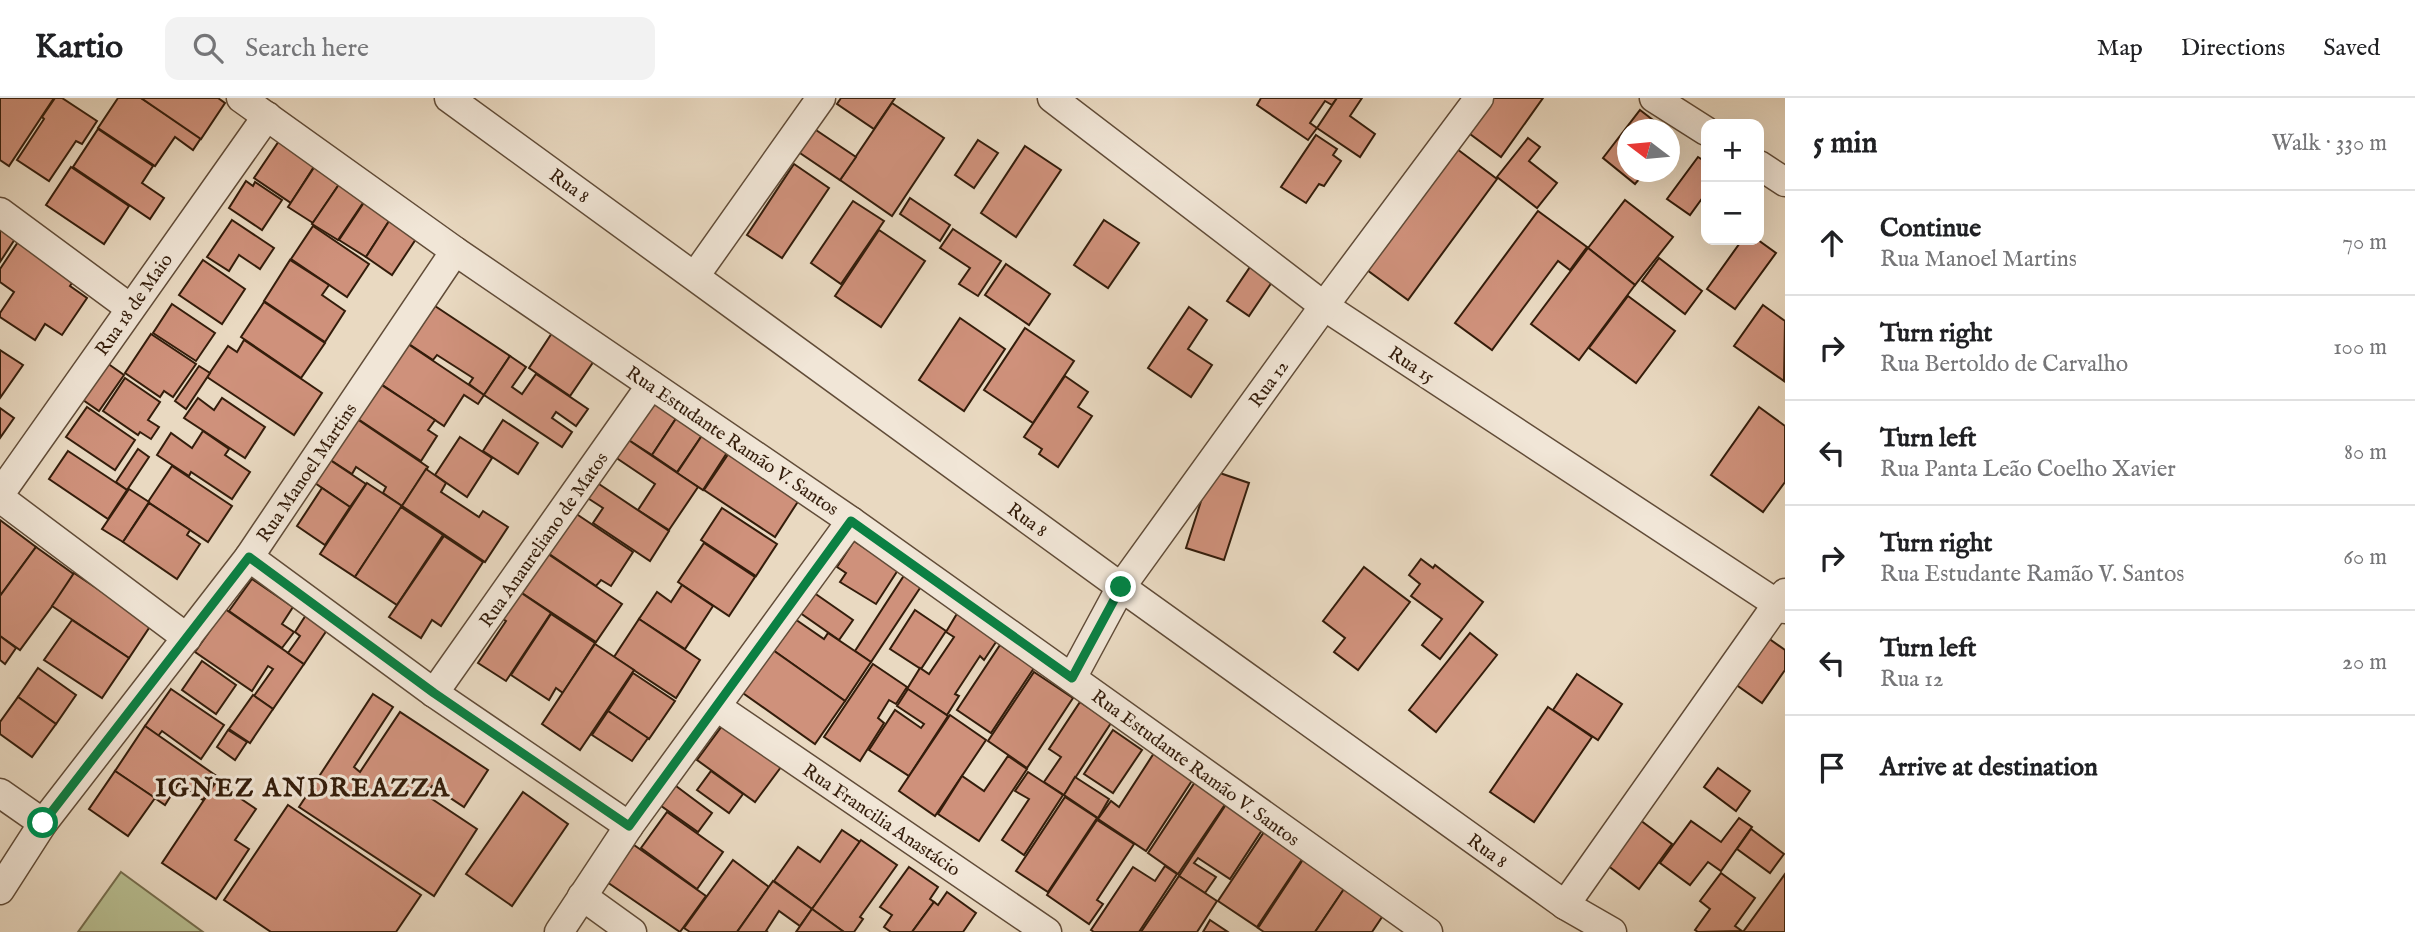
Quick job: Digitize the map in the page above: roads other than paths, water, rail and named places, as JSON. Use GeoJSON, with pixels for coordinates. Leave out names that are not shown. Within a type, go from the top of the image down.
{"type":"FeatureCollection","features":[{"type":"Feature","properties":{"kind":"street","name":"Rua Estudante Ramão V. Santos"},"geometry":{"type":"LineString","coordinates":[[241,98],[455,251],[851,521],[1428,932]]}},
{"type":"Feature","properties":{"kind":"street","name":"Rua 8"},"geometry":{"type":"LineString","coordinates":[[449,98],[1121,587],[1565,905],[1612,932]]}},
{"type":"Feature","properties":{"kind":"street"},"geometry":{"type":"LineString","coordinates":[[695,276],[821,98]]}},
{"type":"Feature","properties":{"kind":"street","name":"Rua 15"},"geometry":{"type":"LineString","coordinates":[[1052,98],[1324,306],[1782,602]]}},
{"type":"Feature","properties":{"kind":"street","name":"Rua 12"},"geometry":{"type":"LineString","coordinates":[[1072,678],[1121,587],[1324,306],[1479,98]]}},
{"type":"Feature","properties":{"kind":"street"},"geometry":{"type":"LineString","coordinates":[[1654,98],[1701,128]]}},
{"type":"Feature","properties":{"kind":"street","name":"Rua 18 de Maio"},"geometry":{"type":"LineString","coordinates":[[0,496],[267,116]]}},
{"type":"Feature","properties":{"kind":"street"},"geometry":{"type":"LineString","coordinates":[[1764,168],[1785,182]]}},
{"type":"Feature","properties":{"kind":"street"},"geometry":{"type":"LineString","coordinates":[[0,212],[130,308]]}},
{"type":"Feature","properties":{"kind":"street","name":"Rua Manoel Martins"},"geometry":{"type":"LineString","coordinates":[[0,890],[43,823],[249,557],[455,251]]}},
{"type":"Feature","properties":{"kind":"street","name":"Rua Anaureliano de Matos"},"geometry":{"type":"LineString","coordinates":[[434,693],[651,385]]}},
{"type":"Feature","properties":{"kind":"street"},"geometry":{"type":"LineString","coordinates":[[0,496],[187,638]]}},
{"type":"Feature","properties":{"kind":"street"},"geometry":{"type":"LineString","coordinates":[[559,932],[629,826],[851,521]]}},
{"type":"Feature","properties":{"kind":"street"},"geometry":{"type":"LineString","coordinates":[[249,557],[434,693],[629,826]]}},
{"type":"Feature","properties":{"kind":"street"},"geometry":{"type":"LineString","coordinates":[[1565,905],[1782,602]]}},
{"type":"Feature","properties":{"kind":"street","name":"Rua Francilia Anastácio"},"geometry":{"type":"LineString","coordinates":[[717,706],[1047,932]]}},
{"type":"Feature","properties":{"kind":"street"},"geometry":{"type":"LineString","coordinates":[[0,793],[43,823]]}},
{"type":"Feature","properties":{"kind":"street"},"geometry":{"type":"LineString","coordinates":[[582,896],[632,932]]}},
{"type":"Feature","properties":{"kind":"district","name":"IGNEZ ANDREAZZA"},"geometry":{"type":"Point","coordinates":[303,787]}}]}
